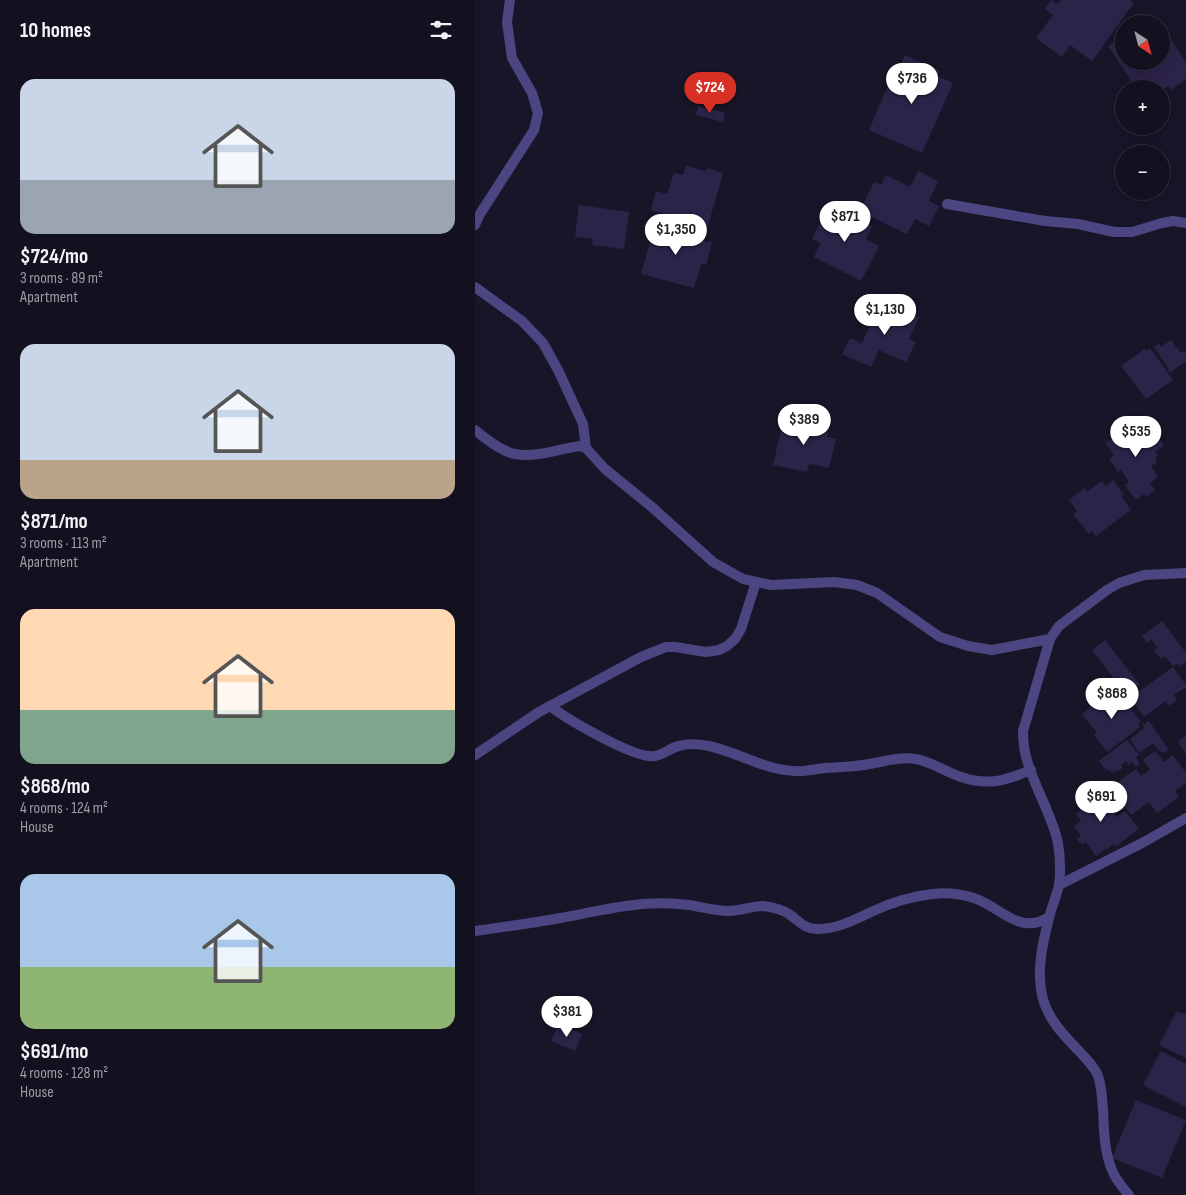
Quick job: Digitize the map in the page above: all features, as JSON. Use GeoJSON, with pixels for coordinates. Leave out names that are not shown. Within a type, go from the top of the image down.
{"type":"FeatureCollection","features":[{"type":"Feature","properties":{"kind":"street"},"geometry":{"type":"LineString","coordinates":[[475,225],[534,130],[538,114],[533,93],[512,58],[507,22],[509,0]]}},
{"type":"Feature","properties":{"kind":"street"},"geometry":{"type":"LineString","coordinates":[[947,204],[1045,221],[1078,224],[1114,232],[1132,232],[1173,221],[1186,223]]}},
{"type":"Feature","properties":{"kind":"street"},"geometry":{"type":"LineString","coordinates":[[475,287],[522,321],[543,342],[583,424],[586,448]]}},
{"type":"Feature","properties":{"kind":"street"},"geometry":{"type":"LineString","coordinates":[[475,430],[492,443],[513,454],[531,455],[580,446],[586,448],[612,476],[653,508],[713,562],[743,579],[771,586],[834,582],[857,585],[877,593],[940,637],[968,646],[992,650],[1050,639]]}},
{"type":"Feature","properties":{"kind":"street"},"geometry":{"type":"LineString","coordinates":[[1129,1195],[1117,1180],[1108,1156],[1105,1144],[1099,1077],[1089,1062],[1062,1033],[1046,1010],[1043,1001],[1040,978],[1041,958],[1049,917],[1059,885],[1060,861],[1057,842],[1047,808],[1031,770],[1023,743],[1023,731],[1050,639],[1059,626],[1119,583],[1144,575],[1186,573]]}},
{"type":"Feature","properties":{"kind":"street"},"geometry":{"type":"LineString","coordinates":[[475,755],[539,712],[635,660],[666,647],[706,652],[719,650],[727,646],[735,639],[741,629],[756,582]]}},
{"type":"Feature","properties":{"kind":"street"},"geometry":{"type":"LineString","coordinates":[[550,706],[563,716],[592,732],[645,756],[653,757],[679,746],[691,744],[717,748],[779,770],[802,771],[915,759],[962,777],[982,782],[992,782],[1018,776],[1031,770]]}},
{"type":"Feature","properties":{"kind":"street"},"geometry":{"type":"LineString","coordinates":[[1059,885],[1144,842],[1186,818]]}},
{"type":"Feature","properties":{"kind":"street"},"geometry":{"type":"LineString","coordinates":[[475,931],[641,904],[687,904],[728,911],[760,906],[770,907],[788,913],[805,927],[817,929],[851,922],[894,903],[933,893],[948,893],[974,898],[1009,918],[1023,922],[1033,924],[1042,922],[1049,917]]}},
{"type":"Feature","properties":{"kind":"building"},"geometry":{"type":"Polygon","coordinates":[[[1051,0],[1058,4],[1061,0],[1130,0],[1134,3],[1125,15],[1115,15],[1115,29],[1092,61],[1070,45],[1062,57],[1036,38],[1053,15],[1045,9],[1051,0]]]}},
{"type":"Feature","properties":{"kind":"building"},"geometry":{"type":"Polygon","coordinates":[[[1170,38],[1186,62],[1186,79],[1171,90],[1170,80],[1131,80],[1124,70],[1170,70],[1170,38]]]}},
{"type":"Feature","properties":{"kind":"building"},"geometry":{"type":"Polygon","coordinates":[[[1115,41],[1115,56],[1108,46],[1115,41]]]}},
{"type":"Feature","properties":{"kind":"building"},"geometry":{"type":"Polygon","coordinates":[[[905,55],[940,71],[937,76],[953,83],[922,153],[869,130],[890,81],[893,83],[905,55]]]}},
{"type":"Feature","properties":{"kind":"building"},"geometry":{"type":"Polygon","coordinates":[[[698,106],[725,113],[723,122],[696,115],[698,106]]]}},
{"type":"Feature","properties":{"kind":"building"},"geometry":{"type":"Polygon","coordinates":[[[686,166],[706,171],[707,168],[723,173],[708,226],[651,210],[656,191],[667,194],[674,173],[683,175],[686,166]]]}},
{"type":"Feature","properties":{"kind":"building"},"geometry":{"type":"Polygon","coordinates":[[[918,171],[938,181],[929,201],[939,206],[929,226],[915,219],[907,234],[860,211],[874,182],[881,185],[886,175],[910,187],[918,171]]]}},
{"type":"Feature","properties":{"kind":"building"},"geometry":{"type":"Polygon","coordinates":[[[579,205],[629,212],[624,249],[592,245],[593,239],[575,237],[579,205]]]}},
{"type":"Feature","properties":{"kind":"building"},"geometry":{"type":"Polygon","coordinates":[[[829,205],[872,226],[866,239],[879,246],[861,281],[814,257],[821,243],[812,239],[829,205]]]}},
{"type":"Feature","properties":{"kind":"building"},"geometry":{"type":"Polygon","coordinates":[[[655,224],[705,237],[704,241],[712,242],[706,265],[701,264],[694,288],[641,274],[655,224]]]}},
{"type":"Feature","properties":{"kind":"building"},"geometry":{"type":"Polygon","coordinates":[[[881,300],[919,317],[909,339],[916,342],[906,362],[879,350],[871,367],[842,354],[850,338],[862,343],[881,300]]]}},
{"type":"Feature","properties":{"kind":"building"},"geometry":{"type":"Polygon","coordinates":[[[1171,340],[1181,353],[1184,351],[1186,353],[1186,361],[1170,373],[1154,347],[1159,344],[1161,347],[1171,340]]]}},
{"type":"Feature","properties":{"kind":"building"},"geometry":{"type":"Polygon","coordinates":[[[1150,348],[1173,380],[1146,399],[1121,366],[1145,349],[1146,351],[1150,348]]]}},
{"type":"Feature","properties":{"kind":"building"},"geometry":{"type":"Polygon","coordinates":[[[784,417],[829,427],[827,437],[836,439],[829,468],[809,464],[807,472],[773,465],[784,417]]]}},
{"type":"Feature","properties":{"kind":"building"},"geometry":{"type":"Polygon","coordinates":[[[1147,421],[1164,445],[1155,452],[1158,455],[1155,457],[1157,462],[1151,466],[1158,477],[1150,483],[1155,490],[1146,497],[1144,494],[1136,500],[1125,485],[1129,482],[1121,470],[1118,472],[1109,459],[1114,455],[1105,443],[1127,429],[1130,433],[1147,421]]]}},
{"type":"Feature","properties":{"kind":"building"},"geometry":{"type":"Polygon","coordinates":[[[1113,480],[1124,495],[1121,496],[1131,510],[1096,536],[1092,531],[1089,534],[1073,514],[1077,511],[1069,500],[1085,488],[1087,492],[1102,481],[1106,486],[1113,480]]]}},
{"type":"Feature","properties":{"kind":"building"},"geometry":{"type":"Polygon","coordinates":[[[1162,621],[1186,653],[1186,662],[1180,666],[1178,663],[1173,666],[1165,656],[1161,659],[1154,650],[1158,648],[1151,639],[1147,643],[1142,636],[1162,621]]]}},
{"type":"Feature","properties":{"kind":"building"},"geometry":{"type":"Polygon","coordinates":[[[1105,640],[1140,685],[1127,695],[1092,650],[1105,640]]]}},
{"type":"Feature","properties":{"kind":"building"},"geometry":{"type":"Polygon","coordinates":[[[1173,667],[1186,687],[1174,695],[1177,700],[1168,706],[1166,701],[1144,717],[1134,703],[1138,700],[1134,695],[1173,667]]]}},
{"type":"Feature","properties":{"kind":"building"},"geometry":{"type":"Polygon","coordinates":[[[1115,688],[1141,721],[1138,724],[1140,727],[1107,752],[1094,735],[1097,733],[1082,714],[1115,688]]]}},
{"type":"Feature","properties":{"kind":"building"},"geometry":{"type":"Polygon","coordinates":[[[1149,721],[1169,750],[1163,753],[1160,752],[1153,743],[1139,753],[1130,739],[1145,728],[1142,725],[1149,721]]]}},
{"type":"Feature","properties":{"kind":"building"},"geometry":{"type":"Polygon","coordinates":[[[1186,736],[1186,755],[1178,741],[1186,736]]]}},
{"type":"Feature","properties":{"kind":"building"},"geometry":{"type":"Polygon","coordinates":[[[1127,740],[1139,755],[1136,757],[1140,764],[1136,767],[1132,762],[1129,765],[1126,761],[1121,765],[1123,768],[1118,771],[1112,773],[1110,770],[1106,770],[1099,761],[1127,740]]]}},
{"type":"Feature","properties":{"kind":"building"},"geometry":{"type":"Polygon","coordinates":[[[1155,751],[1164,762],[1173,755],[1186,773],[1186,783],[1175,791],[1179,797],[1157,813],[1149,802],[1131,815],[1111,787],[1136,769],[1141,776],[1150,769],[1143,760],[1155,751]]]}},
{"type":"Feature","properties":{"kind":"building"},"geometry":{"type":"Polygon","coordinates":[[[1091,783],[1117,817],[1125,811],[1139,829],[1115,847],[1114,844],[1096,856],[1086,842],[1082,845],[1077,839],[1081,836],[1074,826],[1081,820],[1076,814],[1081,810],[1078,807],[1082,804],[1079,801],[1085,796],[1081,790],[1091,783]]]}},
{"type":"Feature","properties":{"kind":"building"},"geometry":{"type":"Polygon","coordinates":[[[1177,1011],[1186,1015],[1186,1058],[1159,1045],[1177,1011]]]}},
{"type":"Feature","properties":{"kind":"building"},"geometry":{"type":"Polygon","coordinates":[[[559,1024],[582,1034],[575,1051],[551,1041],[559,1024]]]}},
{"type":"Feature","properties":{"kind":"building"},"geometry":{"type":"Polygon","coordinates":[[[1161,1051],[1186,1064],[1186,1107],[1143,1085],[1161,1051]]]}},
{"type":"Feature","properties":{"kind":"building"},"geometry":{"type":"Polygon","coordinates":[[[1136,1100],[1186,1120],[1162,1178],[1112,1158],[1136,1100]]]}}]}
